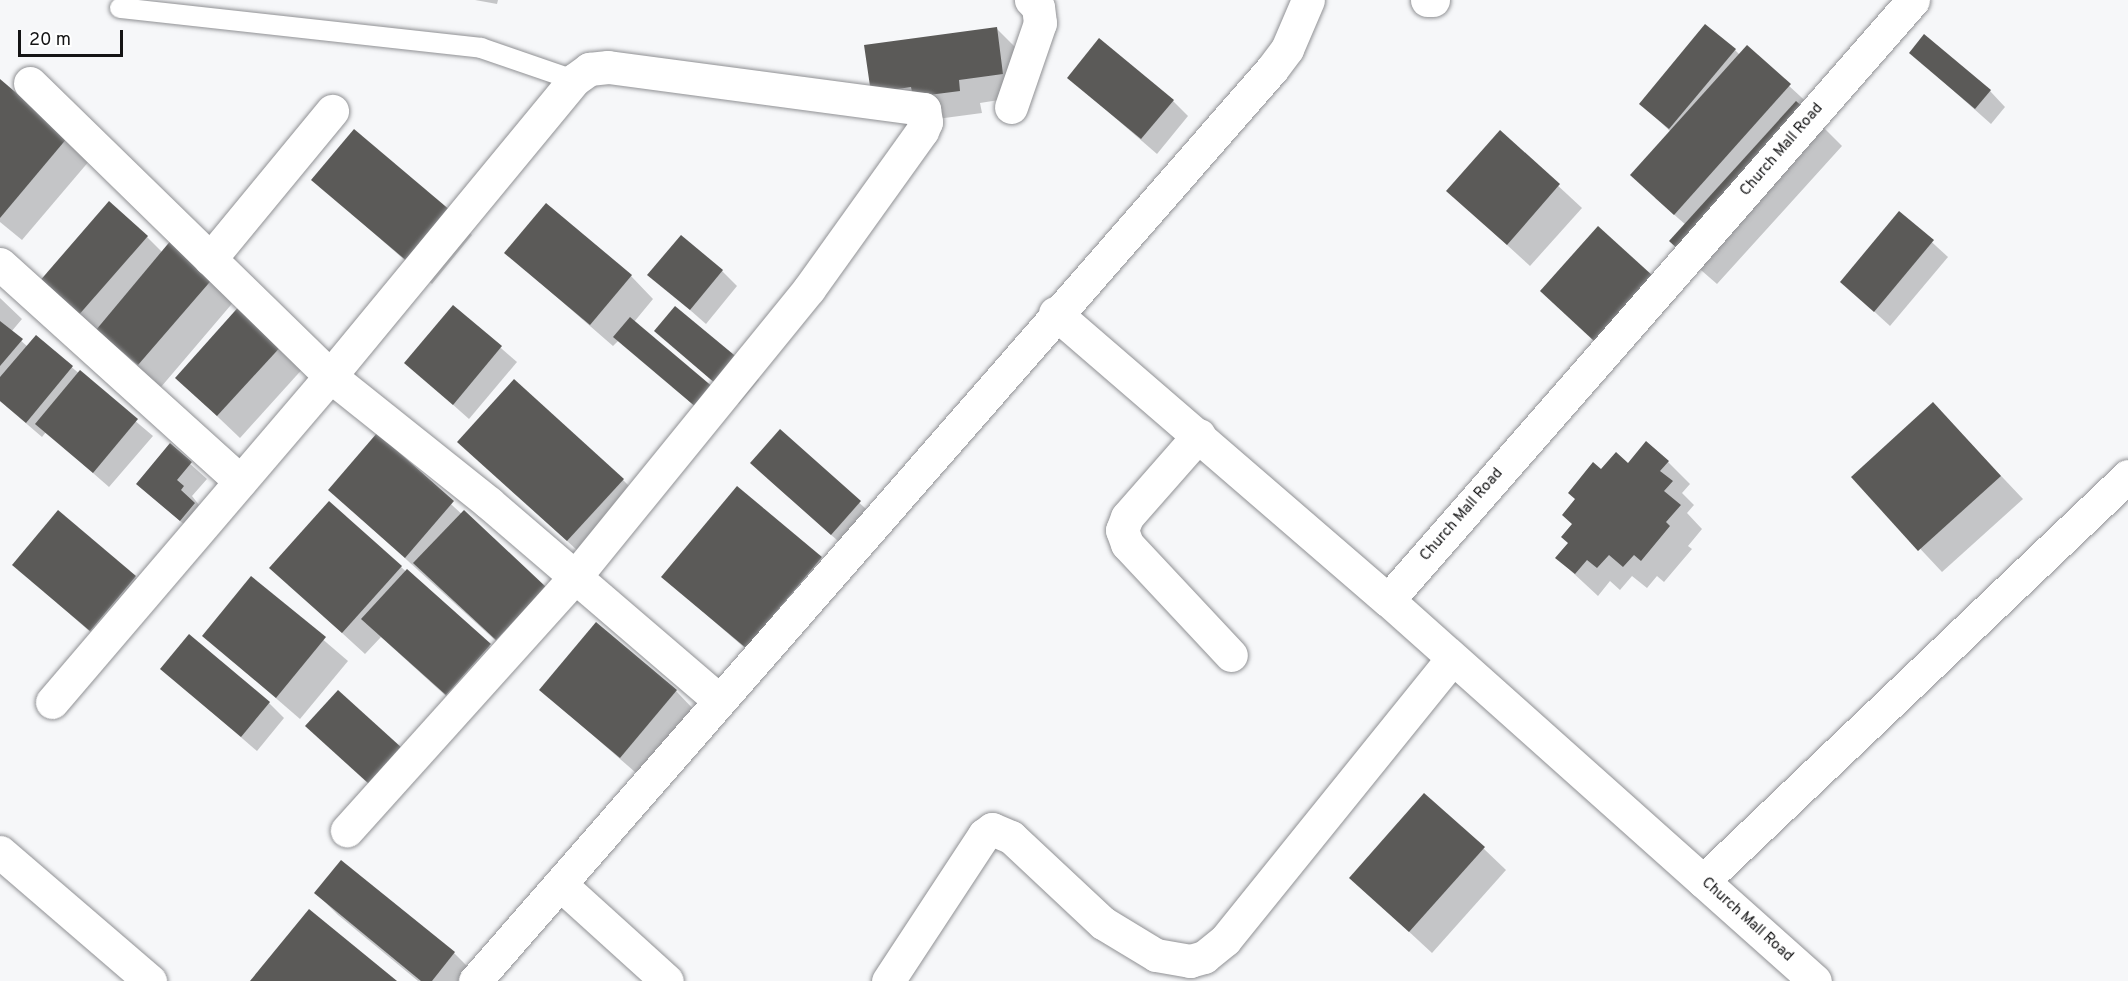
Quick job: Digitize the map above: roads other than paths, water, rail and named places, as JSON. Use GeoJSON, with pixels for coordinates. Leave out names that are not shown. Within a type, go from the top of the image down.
{"type":"FeatureCollection","features":[{"type":"Feature","properties":{"kind":"street"},"geometry":{"type":"LineString","coordinates":[[1011,107],[1040,23],[1038,7],[1031,0]]}},
{"type":"Feature","properties":{"kind":"street"},"geometry":{"type":"LineString","coordinates":[[475,981],[1055,313],[1272,69],[1287,49],[1308,0]]}},
{"type":"Feature","properties":{"kind":"street"},"geometry":{"type":"LineString","coordinates":[[1427,0],[1433,0]]}},
{"type":"Feature","properties":{"kind":"street","name":"Church Mall Road"},"geometry":{"type":"LineString","coordinates":[[1815,981],[1451,660],[1388,600],[1913,0]]}},
{"type":"Feature","properties":{"kind":"street"},"geometry":{"type":"LineString","coordinates":[[52,702],[330,376],[574,80],[589,69],[608,66],[917,107],[927,115],[922,131],[809,289],[575,577],[347,830]]}},
{"type":"Feature","properties":{"kind":"street"},"geometry":{"type":"LineString","coordinates":[[30,83],[330,376],[575,577],[719,700]]}},
{"type":"Feature","properties":{"kind":"street"},"geometry":{"type":"LineString","coordinates":[[210,260],[332,111]]}},
{"type":"Feature","properties":{"kind":"street"},"geometry":{"type":"LineString","coordinates":[[0,264],[240,481]]}},
{"type":"Feature","properties":{"kind":"street"},"geometry":{"type":"LineString","coordinates":[[1055,313],[1388,600]]}},
{"type":"Feature","properties":{"kind":"street"},"geometry":{"type":"LineString","coordinates":[[1199,435],[1127,517],[1122,530],[1127,544],[1231,654]]}},
{"type":"Feature","properties":{"kind":"street"},"geometry":{"type":"LineString","coordinates":[[1703,881],[2128,476]]}},
{"type":"Feature","properties":{"kind":"street"},"geometry":{"type":"LineString","coordinates":[[888,981],[984,835],[992,829],[1011,837],[1103,923],[1147,950],[1177,960],[1204,957],[1225,940],[1451,660]]}},
{"type":"Feature","properties":{"kind":"street"},"geometry":{"type":"LineString","coordinates":[[0,852],[150,981]]}},
{"type":"Feature","properties":{"kind":"street"},"geometry":{"type":"LineString","coordinates":[[560,884],[667,981]]}},
{"type":"Feature","properties":{"kind":"lane"},"geometry":{"type":"LineString","coordinates":[[120,8],[481,48],[574,80]]}}]}
